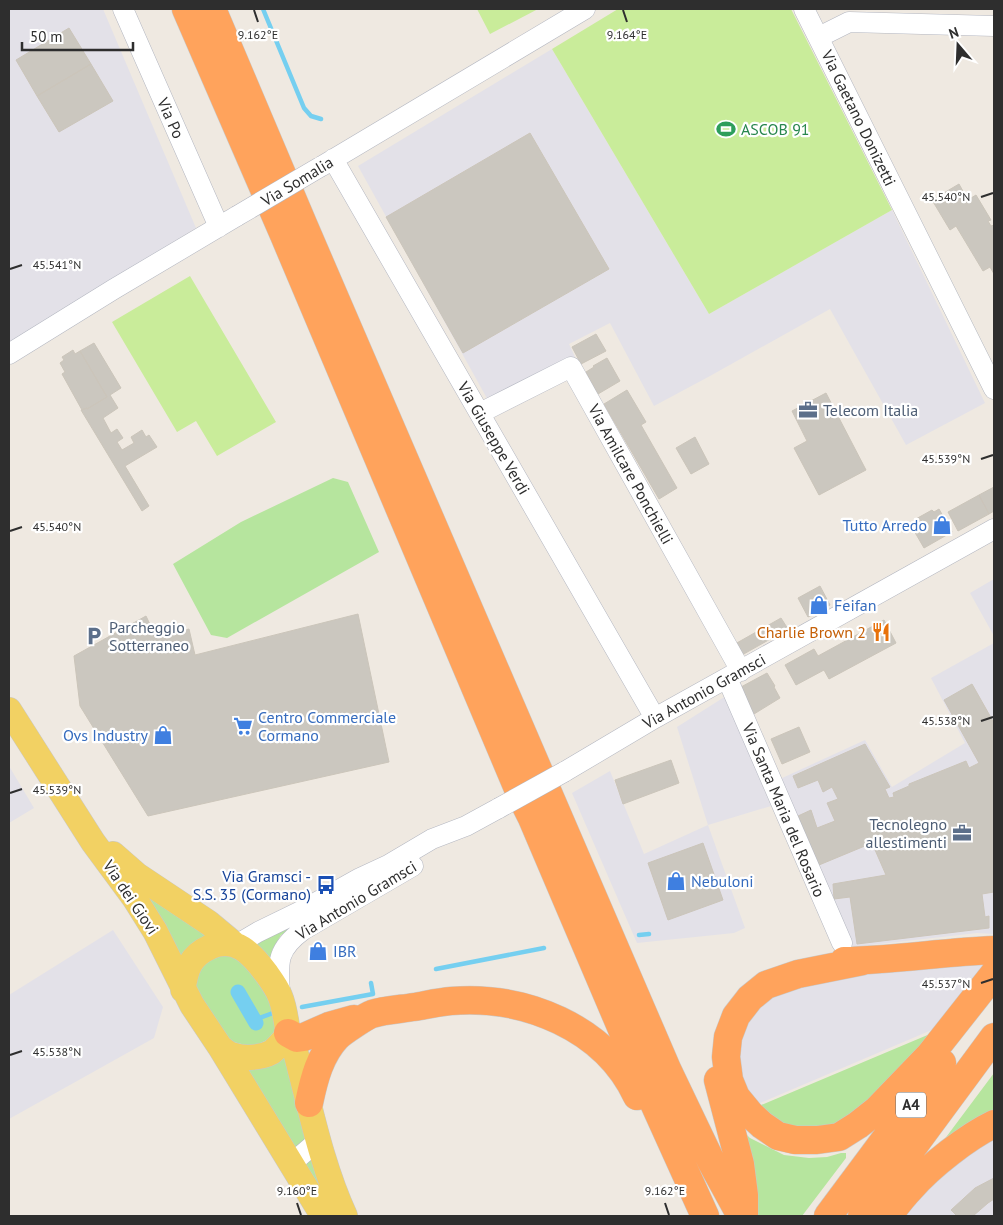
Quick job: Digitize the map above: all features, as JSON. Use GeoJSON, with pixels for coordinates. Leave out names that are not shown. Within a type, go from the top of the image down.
{"type":"FeatureCollection","features":[{"type":"Feature","properties":{"kind":"highway"},"geometry":{"type":"LineString","coordinates":[[186,9],[284,235],[522,798],[701,1209]]}},
{"type":"Feature","properties":{"kind":"highway"},"geometry":{"type":"LineString","coordinates":[[212,9],[659,1051],[711,1161],[742,1216]]}},
{"type":"Feature","properties":{"kind":"highway"},"geometry":{"type":"LineString","coordinates":[[742,1216],[744,1195],[740,1164],[718,1082],[715,1056],[718,1034],[728,1010],[742,991],[761,975],[798,961],[863,960],[960,951],[994,950]]}},
{"type":"Feature","properties":{"kind":"highway"},"geometry":{"type":"LineString","coordinates":[[863,960],[798,974],[766,985],[750,998],[736,1016],[728,1037],[726,1058],[729,1080],[736,1097],[750,1114],[778,1136],[795,1140],[817,1140],[839,1136],[858,1125],[877,1110],[930,1055],[994,974]]}},
{"type":"Feature","properties":{"kind":"highway","name":"A4"},"geometry":{"type":"LineString","coordinates":[[828,1216],[994,994]]}},
{"type":"Feature","properties":{"kind":"highway"},"geometry":{"type":"LineString","coordinates":[[288,1034],[297,1038],[304,1037],[329,1026],[371,1014],[451,1001],[484,1001],[514,1004],[546,1014],[572,1027],[597,1044],[623,1072],[635,1091],[667,1156],[701,1209]]}},
{"type":"Feature","properties":{"kind":"highway"},"geometry":{"type":"LineString","coordinates":[[309,1102],[314,1077],[325,1054],[338,1036],[371,1014]]}},
{"type":"Feature","properties":{"kind":"highway","name":"A4"},"geometry":{"type":"LineString","coordinates":[[862,1216],[994,1037]]}},
{"type":"Feature","properties":{"kind":"highway"},"geometry":{"type":"LineString","coordinates":[[888,1216],[910,1188],[933,1167],[961,1145],[994,1124]]}},
{"type":"Feature","properties":{"kind":"main road","name":"Via dei Giovi"},"geometry":{"type":"LineString","coordinates":[[9,710],[71,809],[135,899],[155,931],[183,990]]}},
{"type":"Feature","properties":{"kind":"main road","name":"Via dei Giovi"},"geometry":{"type":"LineString","coordinates":[[71,809],[118,859],[138,875],[209,923],[234,944]]}},
{"type":"Feature","properties":{"kind":"main road"},"geometry":{"type":"LineString","coordinates":[[323,1216],[183,990],[189,964],[204,950],[213,946],[222,943],[234,944],[250,954],[261,966],[280,994],[286,1012],[288,1034],[296,1050],[328,1173],[345,1216]]}},
{"type":"Feature","properties":{"kind":"main road"},"geometry":{"type":"LineString","coordinates":[[220,1047],[232,1055],[256,1057],[280,1046],[288,1034]]}},
{"type":"Feature","properties":{"kind":"street","name":"Via Po"},"geometry":{"type":"LineString","coordinates":[[124,9],[219,227]]}},
{"type":"Feature","properties":{"kind":"street","name":"Via Somalia"},"geometry":{"type":"LineString","coordinates":[[9,354],[114,289],[585,9]]}},
{"type":"Feature","properties":{"kind":"street","name":"Via Gaetano Donizetti"},"geometry":{"type":"LineString","coordinates":[[804,9],[994,389]]}},
{"type":"Feature","properties":{"kind":"street"},"geometry":{"type":"LineString","coordinates":[[984,9],[994,26]]}},
{"type":"Feature","properties":{"kind":"street"},"geometry":{"type":"LineString","coordinates":[[819,37],[849,22],[994,26]]}},
{"type":"Feature","properties":{"kind":"street","name":"Via Giuseppe Verdi"},"geometry":{"type":"LineString","coordinates":[[327,163],[480,413],[655,718]]}},
{"type":"Feature","properties":{"kind":"street","name":"Via Amilcare Ponchielli"},"geometry":{"type":"LineString","coordinates":[[480,413],[571,367],[734,674]]}},
{"type":"Feature","properties":{"kind":"street","name":"Via Antonio Gramsci"},"geometry":{"type":"LineString","coordinates":[[234,944],[301,912],[432,839],[466,826],[499,808],[655,718],[994,529]]}},
{"type":"Feature","properties":{"kind":"street","name":"Via Santa Maria del Rosario"},"geometry":{"type":"LineString","coordinates":[[734,674],[842,943]]}},
{"type":"Feature","properties":{"kind":"street","name":"Via Antonio Gramsci"},"geometry":{"type":"LineString","coordinates":[[280,994],[278,974],[281,956],[291,938],[440,850],[466,826]]}},
{"type":"Feature","properties":{"kind":"street","name":"Via Antonio Gramsci"},"geometry":{"type":"LineString","coordinates":[[209,923],[236,930],[271,926]]}},
{"type":"Feature","properties":{"kind":"street"},"geometry":{"type":"LineString","coordinates":[[291,1164],[319,1140]]}},
{"type":"Feature","properties":{"kind":"shaded area"},"geometry":{"type":"Polygon","coordinates":[[[9,9],[103,9],[196,228],[9,344],[9,9]]]}},
{"type":"Feature","properties":{"kind":"shaded area"},"geometry":{"type":"Polygon","coordinates":[[[552,49],[709,314],[892,210],[985,403],[906,445],[830,309],[654,406],[610,323],[569,344],[575,357],[489,402],[358,166],[552,49]]]}},
{"type":"Feature","properties":{"kind":"shaded area"},"geometry":{"type":"Polygon","coordinates":[[[994,579],[994,636],[970,593],[994,579]]]}},
{"type":"Feature","properties":{"kind":"shaded area"},"geometry":{"type":"Polygon","coordinates":[[[994,643],[994,934],[977,933],[853,947],[780,779],[865,740],[892,787],[965,743],[931,678],[994,643]]]}},
{"type":"Feature","properties":{"kind":"shaded area"},"geometry":{"type":"Polygon","coordinates":[[[726,696],[771,806],[708,825],[677,727],[726,696]]]}},
{"type":"Feature","properties":{"kind":"shaded area"},"geometry":{"type":"Polygon","coordinates":[[[9,766],[34,808],[9,823],[9,766]]]}},
{"type":"Feature","properties":{"kind":"shaded area"},"geometry":{"type":"Polygon","coordinates":[[[610,771],[644,854],[708,825],[745,928],[734,933],[637,943],[572,793],[610,771]]]}},
{"type":"Feature","properties":{"kind":"shaded area"},"geometry":{"type":"Polygon","coordinates":[[[113,930],[163,1007],[154,1038],[9,1119],[9,995],[113,930]]]}},
{"type":"Feature","properties":{"kind":"shaded area"},"geometry":{"type":"Polygon","coordinates":[[[990,960],[934,1029],[753,1106],[739,1090],[734,1030],[751,1002],[801,977],[990,960]]]}},
{"type":"Feature","properties":{"kind":"shaded area"},"geometry":{"type":"Polygon","coordinates":[[[994,1137],[994,1216],[893,1216],[926,1184],[994,1137]]]}},
{"type":"Feature","properties":{"kind":"green space"},"geometry":{"type":"Polygon","coordinates":[[[477,9],[538,9],[490,34],[477,9]]]}},
{"type":"Feature","properties":{"kind":"green space","name":"ASCOB 91"},"geometry":{"type":"Polygon","coordinates":[[[618,9],[791,9],[892,210],[709,314],[552,49],[618,9]]]}},
{"type":"Feature","properties":{"kind":"green space"},"geometry":{"type":"Polygon","coordinates":[[[190,276],[276,422],[217,456],[196,421],[177,432],[112,322],[190,276]]]}},
{"type":"Feature","properties":{"kind":"green space"},"geometry":{"type":"Polygon","coordinates":[[[333,478],[348,482],[379,552],[227,638],[211,635],[173,564],[241,522],[333,478]]]}},
{"type":"Feature","properties":{"kind":"green space"},"geometry":{"type":"Polygon","coordinates":[[[144,890],[214,935],[178,963],[144,890]]]}},
{"type":"Feature","properties":{"kind":"green space"},"geometry":{"type":"Polygon","coordinates":[[[337,902],[281,935],[272,950],[271,961],[253,943],[337,902]]]}},
{"type":"Feature","properties":{"kind":"green space"},"geometry":{"type":"Polygon","coordinates":[[[214,954],[234,954],[265,988],[277,1023],[274,1032],[267,1040],[257,1045],[233,1042],[224,1035],[200,998],[195,983],[197,971],[214,954]]]}},
{"type":"Feature","properties":{"kind":"green space"},"geometry":{"type":"Polygon","coordinates":[[[937,1031],[874,1113],[817,1141],[747,1111],[937,1031]]]}},
{"type":"Feature","properties":{"kind":"green space"},"geometry":{"type":"Polygon","coordinates":[[[286,1055],[325,1191],[318,1195],[241,1069],[286,1055]]]}},
{"type":"Feature","properties":{"kind":"green space"},"geometry":{"type":"Polygon","coordinates":[[[994,1073],[994,1118],[938,1148],[994,1073]]]}},
{"type":"Feature","properties":{"kind":"green space"},"geometry":{"type":"Polygon","coordinates":[[[736,1124],[750,1138],[784,1155],[809,1158],[846,1153],[846,1158],[802,1216],[755,1216],[736,1124]]]}},
{"type":"Feature","properties":{"kind":"building"},"geometry":{"type":"Polygon","coordinates":[[[69,28],[91,64],[37,96],[16,60],[69,28]]]}},
{"type":"Feature","properties":{"kind":"building"},"geometry":{"type":"Polygon","coordinates":[[[91,64],[113,101],[59,132],[37,96],[91,64]]]}},
{"type":"Feature","properties":{"kind":"building"},"geometry":{"type":"Polygon","coordinates":[[[530,133],[609,269],[463,353],[386,217],[530,133]]]}},
{"type":"Feature","properties":{"kind":"building"},"geometry":{"type":"Polygon","coordinates":[[[959,184],[966,201],[976,195],[991,220],[988,221],[991,226],[994,225],[994,274],[990,267],[983,271],[956,226],[950,230],[932,200],[959,184]]]}},
{"type":"Feature","properties":{"kind":"building"},"geometry":{"type":"Polygon","coordinates":[[[596,334],[606,351],[581,364],[572,347],[596,334]]]}},
{"type":"Feature","properties":{"kind":"building"},"geometry":{"type":"Polygon","coordinates":[[[94,343],[121,388],[110,395],[118,408],[103,418],[111,433],[117,429],[123,438],[117,442],[122,450],[134,443],[131,437],[142,430],[146,437],[149,435],[157,447],[125,466],[149,506],[142,511],[81,410],[87,409],[107,397],[80,351],[94,343]]]}},
{"type":"Feature","properties":{"kind":"building"},"geometry":{"type":"Polygon","coordinates":[[[73,350],[75,354],[80,351],[107,397],[82,410],[62,374],[65,372],[60,363],[64,360],[62,357],[73,350]]]}},
{"type":"Feature","properties":{"kind":"building"},"geometry":{"type":"Polygon","coordinates":[[[607,358],[620,381],[598,394],[586,372],[607,358]]]}},
{"type":"Feature","properties":{"kind":"building"},"geometry":{"type":"Polygon","coordinates":[[[627,390],[646,422],[641,425],[677,488],[659,499],[604,404],[627,390]]]}},
{"type":"Feature","properties":{"kind":"building"},"geometry":{"type":"Polygon","coordinates":[[[826,393],[866,470],[819,495],[794,448],[807,441],[792,411],[826,393]]]}},
{"type":"Feature","properties":{"kind":"building"},"geometry":{"type":"Polygon","coordinates":[[[695,437],[709,464],[691,474],[676,448],[695,437]]]}},
{"type":"Feature","properties":{"kind":"building"},"geometry":{"type":"Polygon","coordinates":[[[994,487],[994,511],[989,514],[979,495],[994,487]]]}},
{"type":"Feature","properties":{"kind":"building"},"geometry":{"type":"Polygon","coordinates":[[[979,495],[989,514],[958,531],[948,512],[979,495]]]}},
{"type":"Feature","properties":{"kind":"building"},"geometry":{"type":"Polygon","coordinates":[[[939,509],[952,532],[924,548],[913,529],[917,526],[914,520],[932,510],[934,512],[939,509]]]}},
{"type":"Feature","properties":{"kind":"building"},"geometry":{"type":"Polygon","coordinates":[[[820,586],[830,605],[808,617],[798,598],[820,586]]]}},
{"type":"Feature","properties":{"kind":"building","name":"Centro Commerciale Cormano"},"geometry":{"type":"Polygon","coordinates":[[[358,614],[389,762],[148,816],[80,706],[74,656],[146,616],[156,637],[189,629],[195,655],[358,614]]]}},
{"type":"Feature","properties":{"kind":"building"},"geometry":{"type":"Polygon","coordinates":[[[781,618],[788,629],[742,655],[735,644],[781,618]]]}},
{"type":"Feature","properties":{"kind":"building"},"geometry":{"type":"Polygon","coordinates":[[[884,620],[896,643],[829,679],[824,670],[796,685],[785,665],[814,649],[818,656],[884,620]]]}},
{"type":"Feature","properties":{"kind":"building"},"geometry":{"type":"Polygon","coordinates":[[[767,673],[780,698],[754,714],[741,687],[767,673]]]}},
{"type":"Feature","properties":{"kind":"building"},"geometry":{"type":"Polygon","coordinates":[[[972,684],[994,723],[994,892],[982,894],[985,917],[989,916],[989,928],[857,944],[850,897],[834,899],[833,884],[886,875],[872,843],[819,865],[798,816],[811,810],[817,828],[835,821],[827,803],[838,799],[832,787],[823,792],[818,780],[798,788],[793,776],[865,744],[890,787],[885,789],[889,798],[894,797],[893,793],[909,786],[909,784],[966,761],[969,768],[979,763],[944,700],[972,684]]]}},
{"type":"Feature","properties":{"kind":"building"},"geometry":{"type":"Polygon","coordinates":[[[799,727],[810,752],[782,764],[771,739],[799,727]]]}},
{"type":"Feature","properties":{"kind":"building"},"geometry":{"type":"Polygon","coordinates":[[[671,760],[679,783],[623,804],[615,780],[671,760]]]}},
{"type":"Feature","properties":{"kind":"building"},"geometry":{"type":"Polygon","coordinates":[[[703,843],[723,900],[668,920],[648,863],[703,843]]]}},
{"type":"Feature","properties":{"kind":"building"},"geometry":{"type":"Polygon","coordinates":[[[994,1178],[994,1199],[973,1216],[957,1216],[951,1210],[975,1188],[994,1178]]]}},
{"type":"Feature","properties":{"kind":"waterway"},"geometry":{"type":"LineString","coordinates":[[263,9],[304,108],[311,116],[321,119]]}},
{"type":"Feature","properties":{"kind":"waterway"},"geometry":{"type":"LineString","coordinates":[[639,935],[649,934]]}},
{"type":"Feature","properties":{"kind":"waterway"},"geometry":{"type":"LineString","coordinates":[[436,969],[544,948]]}},
{"type":"Feature","properties":{"kind":"waterway"},"geometry":{"type":"LineString","coordinates":[[302,1007],[373,994],[371,983]]}},
{"type":"Feature","properties":{"kind":"waterway"},"geometry":{"type":"LineString","coordinates":[[238,992],[256,1023]]}},
{"type":"Feature","properties":{"kind":"waterway"},"geometry":{"type":"LineString","coordinates":[[254,1020],[273,1013]]}},
{"type":"Feature","properties":{"kind":"place","name":"ASCOB 91"},"geometry":{"type":"Point","coordinates":[726,129]}},
{"type":"Feature","properties":{"kind":"place","name":"Telecom Italia"},"geometry":{"type":"Point","coordinates":[808,410]}},
{"type":"Feature","properties":{"kind":"place","name":"Tutto Arredo"},"geometry":{"type":"Point","coordinates":[942,525]}},
{"type":"Feature","properties":{"kind":"place","name":"Feifan"},"geometry":{"type":"Point","coordinates":[819,605]}},
{"type":"Feature","properties":{"kind":"place","name":"Charlie Brown 2"},"geometry":{"type":"Point","coordinates":[881,632]}},
{"type":"Feature","properties":{"kind":"place","name":"Parcheggio Sotterraneo"},"geometry":{"type":"Point","coordinates":[94,636]}},
{"type":"Feature","properties":{"kind":"place","name":"Centro Commerciale Cormano"},"geometry":{"type":"Point","coordinates":[243,726]}},
{"type":"Feature","properties":{"kind":"place","name":"Ovs Industry"},"geometry":{"type":"Point","coordinates":[163,735]}},
{"type":"Feature","properties":{"kind":"place","name":"Tecnolegno allestimenti"},"geometry":{"type":"Point","coordinates":[962,833]}},
{"type":"Feature","properties":{"kind":"place","name":"Nebuloni"},"geometry":{"type":"Point","coordinates":[676,881]}},
{"type":"Feature","properties":{"kind":"place","name":"Via Gramsci - S.S. 35 (Cormano)"},"geometry":{"type":"Point","coordinates":[326,885]}},
{"type":"Feature","properties":{"kind":"place","name":"IBR"},"geometry":{"type":"Point","coordinates":[318,951]}}]}
